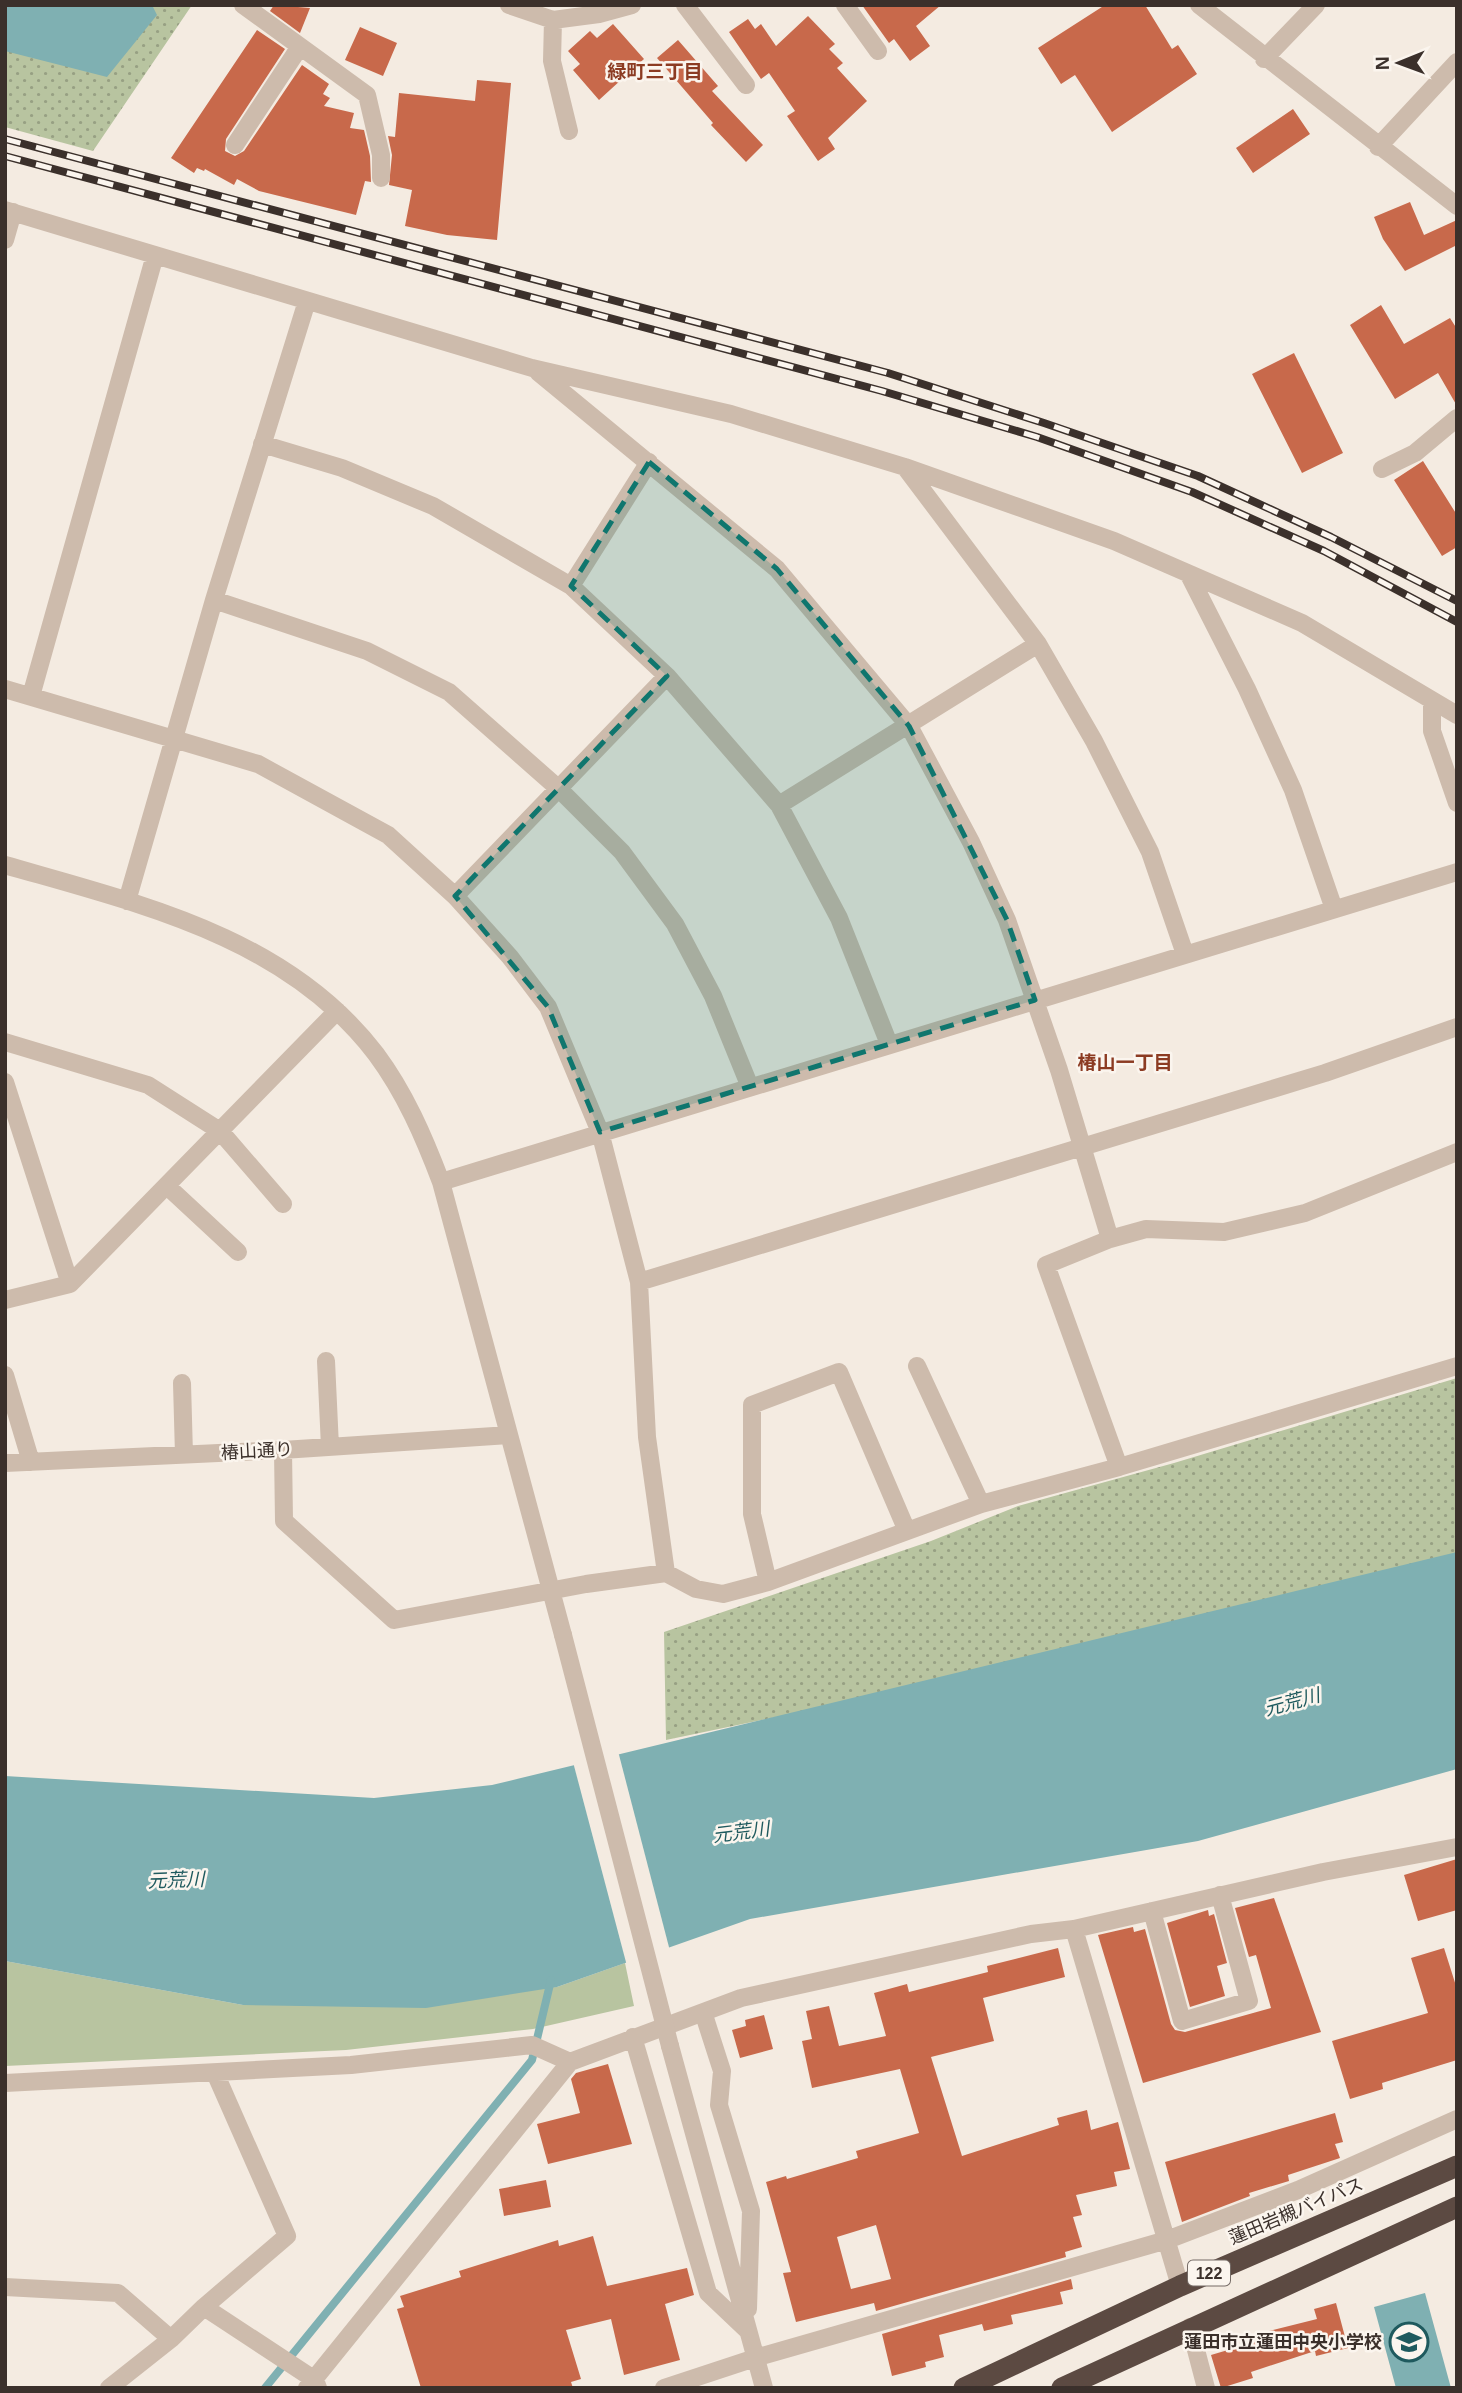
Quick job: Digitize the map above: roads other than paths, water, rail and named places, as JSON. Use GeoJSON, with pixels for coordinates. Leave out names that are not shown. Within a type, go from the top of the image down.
{"type":"FeatureCollection","features":[{"type":"Feature","properties":{"kind":"highway","name":"蓮田岩槻バイパス"},"geometry":{"type":"LineString","coordinates":[[964,2388],[1180,2286],[1457,2166]]}},
{"type":"Feature","properties":{"kind":"highway","name":"122"},"geometry":{"type":"LineString","coordinates":[[1062,2388],[1190,2327],[1457,2207]]}},
{"type":"Feature","properties":{"kind":"street"},"geometry":{"type":"LineString","coordinates":[[243,5],[367,95],[381,155],[381,178]]}},
{"type":"Feature","properties":{"kind":"street"},"geometry":{"type":"LineString","coordinates":[[509,5],[553,20],[600,14],[632,5]]}},
{"type":"Feature","properties":{"kind":"street"},"geometry":{"type":"LineString","coordinates":[[685,5],[746,85]]}},
{"type":"Feature","properties":{"kind":"street"},"geometry":{"type":"LineString","coordinates":[[845,5],[878,51]]}},
{"type":"Feature","properties":{"kind":"street"},"geometry":{"type":"LineString","coordinates":[[1199,5],[1264,59],[1457,206]]}},
{"type":"Feature","properties":{"kind":"street"},"geometry":{"type":"LineString","coordinates":[[1264,59],[1316,5]]}},
{"type":"Feature","properties":{"kind":"street"},"geometry":{"type":"LineString","coordinates":[[553,20],[552,61],[569,131]]}},
{"type":"Feature","properties":{"kind":"street"},"geometry":{"type":"LineString","coordinates":[[235,145],[299,48]]}},
{"type":"Feature","properties":{"kind":"street"},"geometry":{"type":"LineString","coordinates":[[1378,146],[1457,62]]}},
{"type":"Feature","properties":{"kind":"street"},"geometry":{"type":"LineString","coordinates":[[5,240],[9,211],[532,368],[731,414],[905,467],[1114,541],[1302,623],[1457,715]]}},
{"type":"Feature","properties":{"kind":"street"},"geometry":{"type":"LineString","coordinates":[[31,696],[155,255]]}},
{"type":"Feature","properties":{"kind":"street"},"geometry":{"type":"LineString","coordinates":[[127,901],[214,600],[307,301]]}},
{"type":"Feature","properties":{"kind":"street"},"geometry":{"type":"LineString","coordinates":[[532,368],[777,569],[908,726],[971,842],[1002,909],[1035,1000],[1110,1239]]}},
{"type":"Feature","properties":{"kind":"street"},"geometry":{"type":"LineString","coordinates":[[1382,469],[1415,453],[1457,418]]}},
{"type":"Feature","properties":{"kind":"street"},"geometry":{"type":"LineString","coordinates":[[262,444],[342,468],[433,506],[571,586],[667,676],[779,805],[838,918],[889,1044]]}},
{"type":"Feature","properties":{"kind":"street"},"geometry":{"type":"LineString","coordinates":[[571,586],[649,462]]}},
{"type":"Feature","properties":{"kind":"street"},"geometry":{"type":"LineString","coordinates":[[905,467],[1038,645],[1094,741],[1150,852],[1185,954]]}},
{"type":"Feature","properties":{"kind":"street"},"geometry":{"type":"LineString","coordinates":[[1189,575],[1247,689],[1293,790],[1334,909]]}},
{"type":"Feature","properties":{"kind":"street"},"geometry":{"type":"LineString","coordinates":[[214,600],[368,651],[449,692],[559,789],[622,852],[675,923],[713,996],[750,1087]]}},
{"type":"Feature","properties":{"kind":"street"},"geometry":{"type":"LineString","coordinates":[[779,805],[1038,645]]}},
{"type":"Feature","properties":{"kind":"street"},"geometry":{"type":"LineString","coordinates":[[456,896],[667,676]]}},
{"type":"Feature","properties":{"kind":"street"},"geometry":{"type":"LineString","coordinates":[[5,689],[258,764],[321,796],[388,835],[456,896],[510,957],[548,1007],[600,1132],[639,1282],[648,1437],[666,1573]]}},
{"type":"Feature","properties":{"kind":"street"},"geometry":{"type":"LineString","coordinates":[[1432,700],[1432,731],[1457,803]]}},
{"type":"Feature","properties":{"kind":"street"},"geometry":{"type":"LineString","coordinates":[[5,865],[127,901],[237,942],[306,984],[337,1011],[376,1054],[402,1094],[423,1135],[441,1182],[670,2046],[764,2388]]}},
{"type":"Feature","properties":{"kind":"street"},"geometry":{"type":"LineString","coordinates":[[441,1182],[1457,872]]}},
{"type":"Feature","properties":{"kind":"street"},"geometry":{"type":"LineString","coordinates":[[5,1300],[70,1284],[168,1187],[337,1011]]}},
{"type":"Feature","properties":{"kind":"street"},"geometry":{"type":"LineString","coordinates":[[639,1282],[1325,1073],[1457,1027]]}},
{"type":"Feature","properties":{"kind":"street"},"geometry":{"type":"LineString","coordinates":[[5,1042],[148,1085],[220,1131],[283,1204]]}},
{"type":"Feature","properties":{"kind":"street"},"geometry":{"type":"LineString","coordinates":[[5,1082],[70,1284]]}},
{"type":"Feature","properties":{"kind":"street"},"geometry":{"type":"LineString","coordinates":[[1119,1467],[1046,1265],[1110,1239],[1146,1229],[1224,1232],[1305,1213],[1457,1152]]}},
{"type":"Feature","properties":{"kind":"street"},"geometry":{"type":"LineString","coordinates":[[168,1187],[239,1252]]}},
{"type":"Feature","properties":{"kind":"street"},"geometry":{"type":"LineString","coordinates":[[326,1361],[330,1447]]}},
{"type":"Feature","properties":{"kind":"street"},"geometry":{"type":"LineString","coordinates":[[917,1366],[981,1504]]}},
{"type":"Feature","properties":{"kind":"street"},"geometry":{"type":"LineString","coordinates":[[283,1450],[284,1521],[394,1619],[551,1590],[666,1573],[696,1589],[723,1594],[768,1583],[981,1504],[1119,1467],[1457,1366]]}},
{"type":"Feature","properties":{"kind":"street"},"geometry":{"type":"LineString","coordinates":[[768,1583],[752,1514],[752,1405],[839,1372],[907,1531]]}},
{"type":"Feature","properties":{"kind":"street"},"geometry":{"type":"LineString","coordinates":[[5,1375],[31,1462]]}},
{"type":"Feature","properties":{"kind":"street"},"geometry":{"type":"LineString","coordinates":[[182,1383],[184,1455]]}},
{"type":"Feature","properties":{"kind":"street","name":"椿山通り"},"geometry":{"type":"LineString","coordinates":[[5,1463],[283,1450],[509,1435]]}},
{"type":"Feature","properties":{"kind":"street"},"geometry":{"type":"LineString","coordinates":[[204,2307],[313,2385],[570,2062],[741,1998],[1031,1934],[1074,1929],[1220,1895],[1457,1847]]}},
{"type":"Feature","properties":{"kind":"street"},"geometry":{"type":"LineString","coordinates":[[1152,1911],[1182,2021],[1249,2001],[1220,1895]]}},
{"type":"Feature","properties":{"kind":"street"},"geometry":{"type":"LineString","coordinates":[[1074,1929],[1180,2286]]}},
{"type":"Feature","properties":{"kind":"street"},"geometry":{"type":"LineString","coordinates":[[704,2014],[722,2071],[719,2105],[751,2211],[747,2330]]}},
{"type":"Feature","properties":{"kind":"street"},"geometry":{"type":"LineString","coordinates":[[633,2037],[708,2293],[747,2330]]}},
{"type":"Feature","properties":{"kind":"street"},"geometry":{"type":"LineString","coordinates":[[5,2083],[216,2075],[351,2065],[532,2045],[570,2062]]}},
{"type":"Feature","properties":{"kind":"street"},"geometry":{"type":"LineString","coordinates":[[109,2388],[170,2339],[287,2236],[216,2075]]}},
{"type":"Feature","properties":{"kind":"street"},"geometry":{"type":"LineString","coordinates":[[664,2388],[755,2358],[1167,2240],[1298,2190],[1457,2119]]}},
{"type":"Feature","properties":{"kind":"street"},"geometry":{"type":"LineString","coordinates":[[5,2287],[118,2293],[170,2339]]}},
{"type":"Feature","properties":{"kind":"street"},"geometry":{"type":"LineString","coordinates":[[1190,2327],[1206,2388]]}},
{"type":"Feature","properties":{"kind":"water"},"geometry":{"type":"Polygon","coordinates":[[[5,5],[152,5],[157,15],[107,77],[5,51],[5,5]]]}},
{"type":"Feature","properties":{"kind":"water","name":"元荒川"},"geometry":{"type":"Polygon","coordinates":[[[1457,1552],[1457,1769],[1198,1841],[750,1919],[557,1987],[426,2008],[243,2005],[5,1961],[5,1776],[374,1798],[492,1785],[1457,1552]]]}},
{"type":"Feature","properties":{"kind":"water"},"geometry":{"type":"Polygon","coordinates":[[[1425,2293],[1451,2388],[1396,2388],[1374,2307],[1425,2293]]]}},
{"type":"Feature","properties":{"kind":"waterway"},"geometry":{"type":"LineString","coordinates":[[265,2388],[532,2060],[551,1980]]}},
{"type":"Feature","properties":{"kind":"railway"},"geometry":{"type":"LineString","coordinates":[[5,139],[888,373],[1198,476],[1331,537],[1457,601]]}},
{"type":"Feature","properties":{"kind":"railway"},"geometry":{"type":"LineString","coordinates":[[5,156],[882,391],[1037,437],[1192,492],[1324,551],[1457,622]]}},
{"type":"Feature","properties":{"kind":"place","name":"蓮田市立蓮田中央小学校"},"geometry":{"type":"Point","coordinates":[1409,2342]}},
{"type":"Feature","properties":{"kind":"district","name":"緑町三丁目"},"geometry":{"type":"Point","coordinates":[655,71]}},
{"type":"Feature","properties":{"kind":"district","name":"椿山一丁目"},"geometry":{"type":"Point","coordinates":[1125,1062]}}]}
